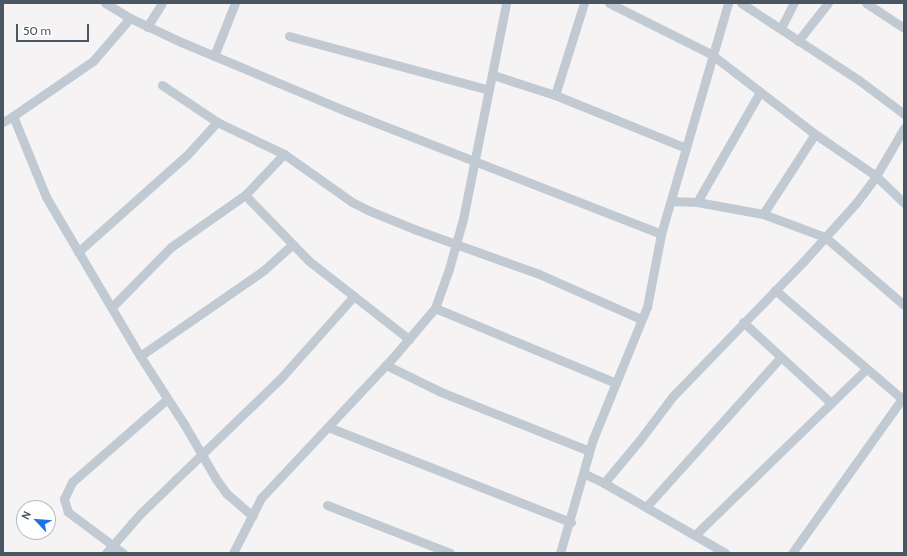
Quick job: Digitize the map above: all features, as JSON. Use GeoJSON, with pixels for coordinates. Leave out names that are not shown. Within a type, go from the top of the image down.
{"type":"FeatureCollection","features":[{"type":"Feature","properties":{"kind":"street"},"geometry":{"type":"LineString","coordinates":[[105,3],[147,27],[346,112],[476,160],[661,234]]}},
{"type":"Feature","properties":{"kind":"street"},"geometry":{"type":"LineString","coordinates":[[147,27],[162,3]]}},
{"type":"Feature","properties":{"kind":"street"},"geometry":{"type":"LineString","coordinates":[[214,56],[235,3]]}},
{"type":"Feature","properties":{"kind":"street"},"geometry":{"type":"LineString","coordinates":[[233,553],[261,498],[285,469],[328,427],[386,365],[435,308],[456,242],[476,160],[506,3]]}},
{"type":"Feature","properties":{"kind":"street"},"geometry":{"type":"LineString","coordinates":[[555,95],[584,3]]}},
{"type":"Feature","properties":{"kind":"street"},"geometry":{"type":"LineString","coordinates":[[609,3],[711,54],[815,134],[876,176],[904,203]]}},
{"type":"Feature","properties":{"kind":"street"},"geometry":{"type":"LineString","coordinates":[[560,553],[585,474],[589,451],[649,298],[661,234],[711,54],[728,3]]}},
{"type":"Feature","properties":{"kind":"street"},"geometry":{"type":"LineString","coordinates":[[741,3],[780,28],[904,114]]}},
{"type":"Feature","properties":{"kind":"street"},"geometry":{"type":"LineString","coordinates":[[780,28],[794,3]]}},
{"type":"Feature","properties":{"kind":"street"},"geometry":{"type":"LineString","coordinates":[[798,41],[828,3]]}},
{"type":"Feature","properties":{"kind":"street"},"geometry":{"type":"LineString","coordinates":[[866,3],[904,28]]}},
{"type":"Feature","properties":{"kind":"street"},"geometry":{"type":"LineString","coordinates":[[3,122],[93,61],[130,18]]}},
{"type":"Feature","properties":{"kind":"street"},"geometry":{"type":"LineString","coordinates":[[289,36],[489,90]]}},
{"type":"Feature","properties":{"kind":"street"},"geometry":{"type":"LineString","coordinates":[[493,75],[555,95],[686,148]]}},
{"type":"Feature","properties":{"kind":"street"},"geometry":{"type":"LineString","coordinates":[[162,86],[217,122],[284,154],[352,202],[397,223],[456,242],[566,285],[641,319]]}},
{"type":"Feature","properties":{"kind":"street"},"geometry":{"type":"LineString","coordinates":[[697,202],[760,92]]}},
{"type":"Feature","properties":{"kind":"street"},"geometry":{"type":"LineString","coordinates":[[13,116],[46,196],[140,356],[184,424],[200,455],[226,493],[252,516]]}},
{"type":"Feature","properties":{"kind":"street"},"geometry":{"type":"LineString","coordinates":[[78,252],[182,160],[217,122]]}},
{"type":"Feature","properties":{"kind":"street"},"geometry":{"type":"LineString","coordinates":[[604,483],[639,441],[665,405],[825,237],[876,176],[904,128]]}},
{"type":"Feature","properties":{"kind":"street"},"geometry":{"type":"LineString","coordinates":[[763,214],[815,134]]}},
{"type":"Feature","properties":{"kind":"street"},"geometry":{"type":"LineString","coordinates":[[112,307],[171,247],[245,194],[284,154]]}},
{"type":"Feature","properties":{"kind":"street"},"geometry":{"type":"LineString","coordinates":[[245,194],[292,245],[409,339]]}},
{"type":"Feature","properties":{"kind":"street"},"geometry":{"type":"LineString","coordinates":[[671,201],[697,202],[763,214],[825,237],[904,305]]}},
{"type":"Feature","properties":{"kind":"street"},"geometry":{"type":"LineString","coordinates":[[140,356],[264,270],[292,245]]}},
{"type":"Feature","properties":{"kind":"street"},"geometry":{"type":"LineString","coordinates":[[775,290],[866,369],[903,398],[792,553]]}},
{"type":"Feature","properties":{"kind":"street"},"geometry":{"type":"LineString","coordinates":[[106,553],[200,455],[280,379],[354,296]]}},
{"type":"Feature","properties":{"kind":"street"},"geometry":{"type":"LineString","coordinates":[[435,308],[616,383]]}},
{"type":"Feature","properties":{"kind":"street"},"geometry":{"type":"LineString","coordinates":[[744,322],[780,358],[831,403]]}},
{"type":"Feature","properties":{"kind":"street"},"geometry":{"type":"LineString","coordinates":[[647,506],[780,358]]}},
{"type":"Feature","properties":{"kind":"street"},"geometry":{"type":"LineString","coordinates":[[386,365],[441,392],[589,451]]}},
{"type":"Feature","properties":{"kind":"street"},"geometry":{"type":"LineString","coordinates":[[695,536],[866,369]]}},
{"type":"Feature","properties":{"kind":"street"},"geometry":{"type":"LineString","coordinates":[[123,553],[68,512],[64,505],[66,492],[72,482],[167,399]]}},
{"type":"Feature","properties":{"kind":"street"},"geometry":{"type":"LineString","coordinates":[[328,427],[571,522]]}},
{"type":"Feature","properties":{"kind":"street"},"geometry":{"type":"LineString","coordinates":[[585,474],[647,506],[725,553]]}},
{"type":"Feature","properties":{"kind":"street"},"geometry":{"type":"LineString","coordinates":[[327,505],[450,553]]}}]}
